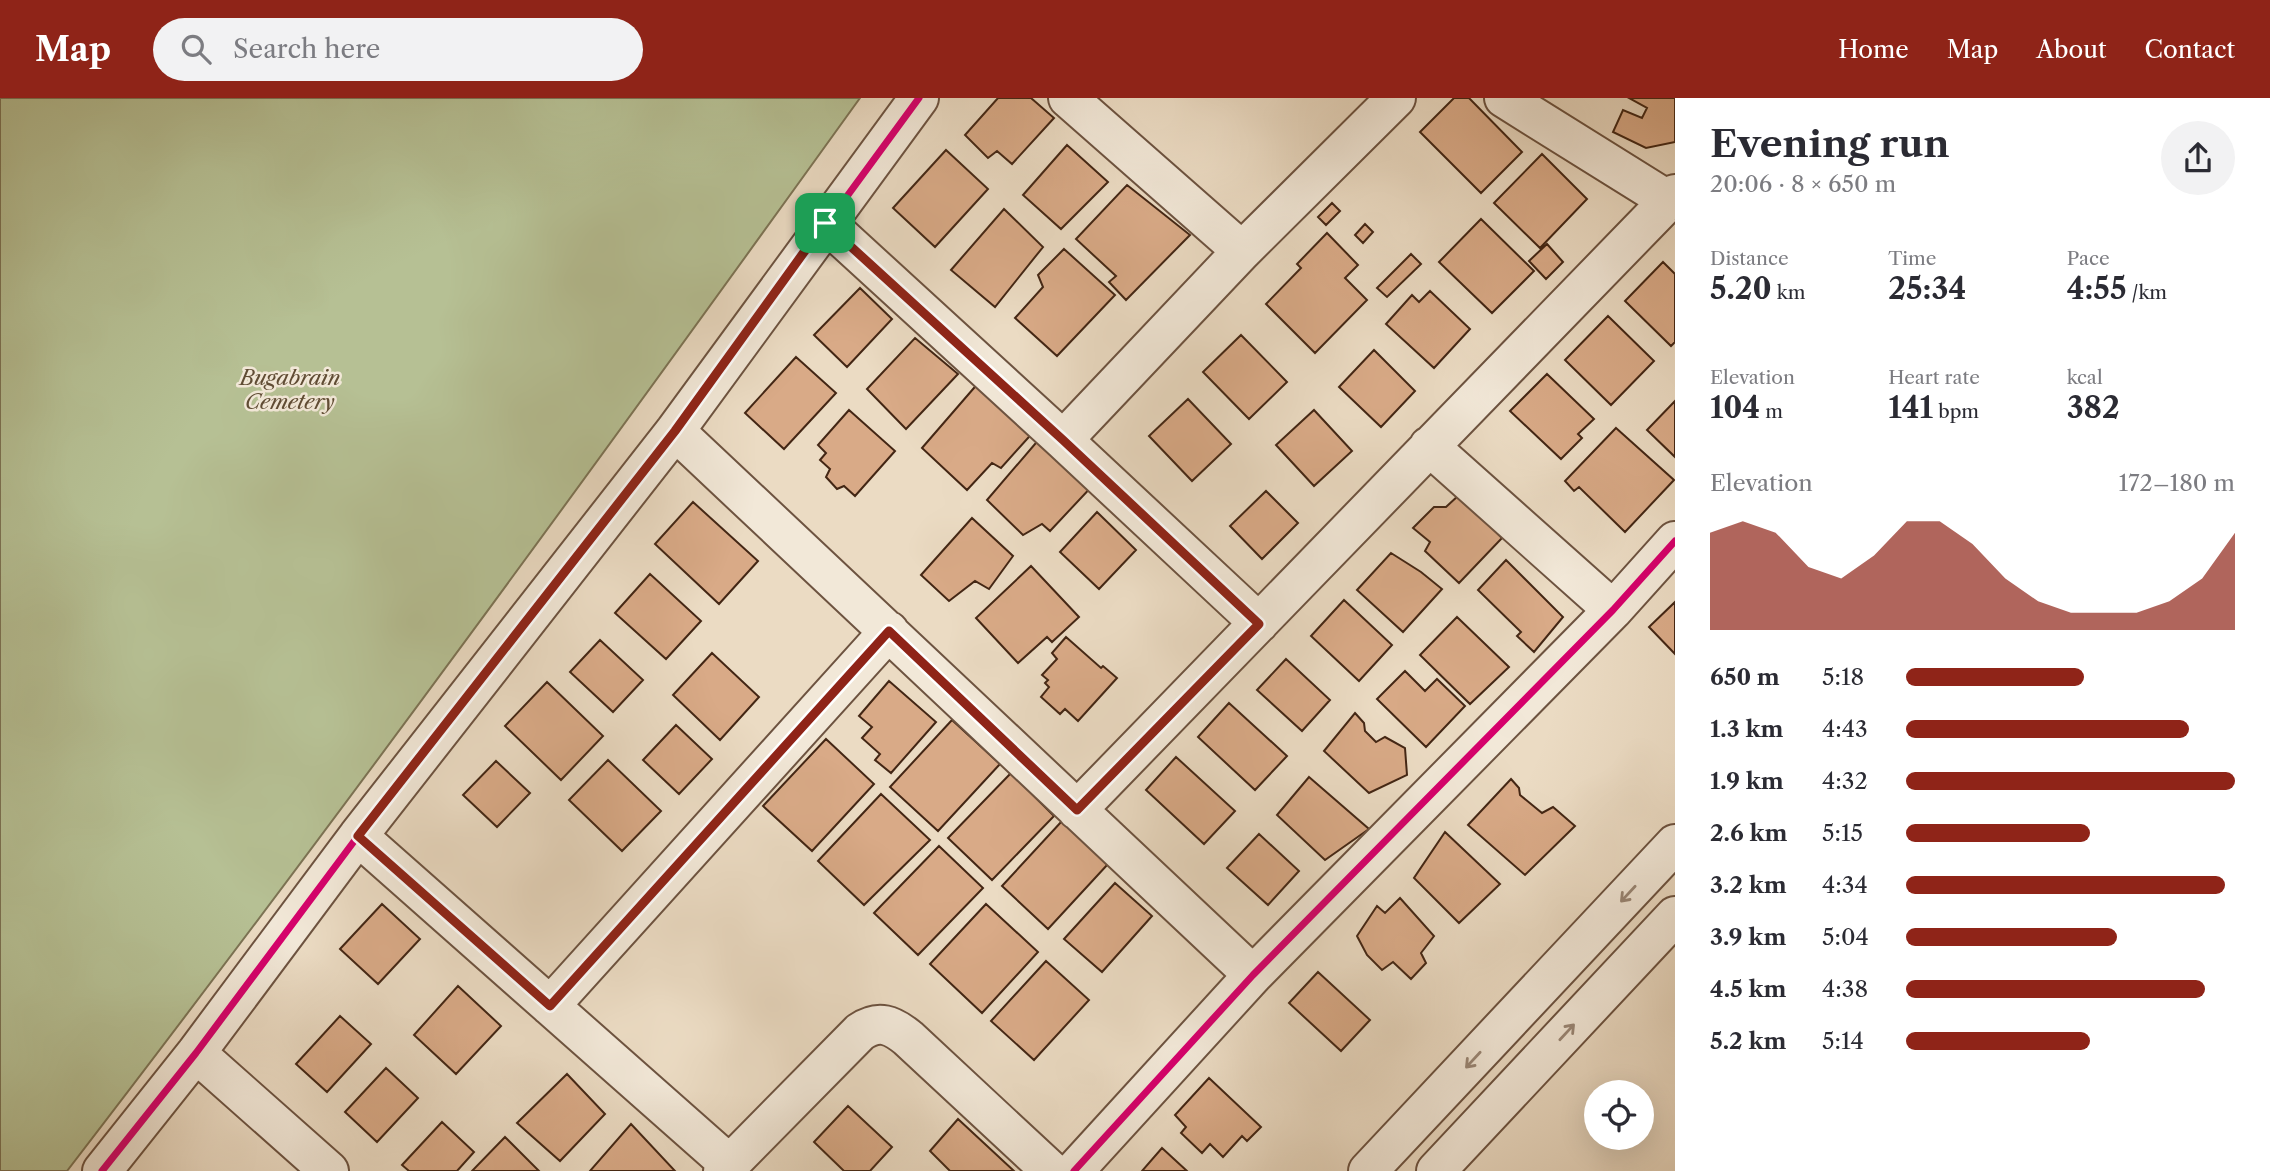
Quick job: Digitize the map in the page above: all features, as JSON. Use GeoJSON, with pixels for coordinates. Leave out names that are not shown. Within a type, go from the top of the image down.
{"type":"FeatureCollection","features":[{"type":"Feature","properties":{"kind":"street"},"geometry":{"type":"LineString","coordinates":[[102,1171],[196,1053],[358,836],[675,431],[919,98]]}},
{"type":"Feature","properties":{"kind":"street"},"geometry":{"type":"LineString","coordinates":[[1068,98],[1242,251]]}},
{"type":"Feature","properties":{"kind":"street"},"geometry":{"type":"LineString","coordinates":[[1063,440],[1242,251],[1396,98]]}},
{"type":"Feature","properties":{"kind":"street"},"geometry":{"type":"LineString","coordinates":[[1077,810],[1672,198],[1504,98]]}},
{"type":"Feature","properties":{"kind":"street"},"geometry":{"type":"LineString","coordinates":[[825,223],[1063,440],[1259,624]]}},
{"type":"Feature","properties":{"kind":"street"},"geometry":{"type":"LineString","coordinates":[[675,431],[1253,975]]}},
{"type":"Feature","properties":{"kind":"street"},"geometry":{"type":"LineString","coordinates":[[1429,446],[1613,610]]}},
{"type":"Feature","properties":{"kind":"street"},"geometry":{"type":"LineString","coordinates":[[1074,1171],[1253,975],[1613,610],[1675,541]]}},
{"type":"Feature","properties":{"kind":"street"},"geometry":{"type":"LineString","coordinates":[[550,1006],[889,631]]}},
{"type":"Feature","properties":{"kind":"street"},"geometry":{"type":"LineString","coordinates":[[358,836],[550,1006],[726,1168],[860,1032],[870,1025],[882,1025],[896,1028],[908,1038],[1051,1171]]}},
{"type":"Feature","properties":{"kind":"street"},"geometry":{"type":"LineString","coordinates":[[1368,1171],[1675,844]]}},
{"type":"Feature","properties":{"kind":"street"},"geometry":{"type":"LineString","coordinates":[[1436,1171],[1675,916]]}},
{"type":"Feature","properties":{"kind":"street"},"geometry":{"type":"LineString","coordinates":[[196,1053],[329,1171]]}},
{"type":"Feature","properties":{"kind":"green space","name":"Bugabrain Cemetery"},"geometry":{"type":"Polygon","coordinates":[[[0,98],[860,98],[468,638],[269,906],[67,1171],[0,1171],[0,98]]]}},
{"type":"Feature","properties":{"kind":"building"},"geometry":{"type":"Polygon","coordinates":[[[998,98],[1031,98],[1054,118],[1012,164],[997,151],[988,158],[965,135],[998,98]]]}},
{"type":"Feature","properties":{"kind":"building"},"geometry":{"type":"Polygon","coordinates":[[[1454,98],[1469,98],[1522,152],[1481,193],[1420,132],[1454,98]]]}},
{"type":"Feature","properties":{"kind":"building"},"geometry":{"type":"Polygon","coordinates":[[[1629,98],[1675,98],[1675,142],[1646,148],[1613,132],[1623,110],[1642,118],[1647,108],[1629,98]]]}},
{"type":"Feature","properties":{"kind":"building"},"geometry":{"type":"Polygon","coordinates":[[[1067,145],[1108,182],[1061,229],[1023,195],[1067,145]]]}},
{"type":"Feature","properties":{"kind":"building"},"geometry":{"type":"Polygon","coordinates":[[[946,150],[988,189],[935,247],[893,208],[946,150]]]}},
{"type":"Feature","properties":{"kind":"building"},"geometry":{"type":"Polygon","coordinates":[[[1542,154],[1587,199],[1540,248],[1494,203],[1542,154]]]}},
{"type":"Feature","properties":{"kind":"building"},"geometry":{"type":"Polygon","coordinates":[[[1127,185],[1190,235],[1126,300],[1109,282],[1116,276],[1076,239],[1127,185]]]}},
{"type":"Feature","properties":{"kind":"building"},"geometry":{"type":"Polygon","coordinates":[[[1332,203],[1340,211],[1326,225],[1318,217],[1332,203]]]}},
{"type":"Feature","properties":{"kind":"building"},"geometry":{"type":"Polygon","coordinates":[[[1004,209],[1043,247],[995,307],[951,270],[1004,209]]]}},
{"type":"Feature","properties":{"kind":"building"},"geometry":{"type":"Polygon","coordinates":[[[1481,219],[1534,271],[1492,313],[1439,262],[1481,219]]]}},
{"type":"Feature","properties":{"kind":"building"},"geometry":{"type":"Polygon","coordinates":[[[1365,224],[1373,232],[1363,243],[1355,235],[1365,224]]]}},
{"type":"Feature","properties":{"kind":"building"},"geometry":{"type":"Polygon","coordinates":[[[1327,233],[1358,265],[1345,278],[1367,300],[1315,353],[1266,304],[1301,268],[1297,264],[1327,233]]]}},
{"type":"Feature","properties":{"kind":"building"},"geometry":{"type":"Polygon","coordinates":[[[1547,244],[1563,262],[1546,279],[1529,261],[1547,244]]]}},
{"type":"Feature","properties":{"kind":"building"},"geometry":{"type":"Polygon","coordinates":[[[1064,249],[1115,295],[1057,356],[1015,318],[1043,287],[1038,275],[1064,249]]]}},
{"type":"Feature","properties":{"kind":"building"},"geometry":{"type":"Polygon","coordinates":[[[1411,254],[1421,264],[1387,297],[1377,288],[1411,254]]]}},
{"type":"Feature","properties":{"kind":"building"},"geometry":{"type":"Polygon","coordinates":[[[1663,262],[1675,274],[1675,342],[1671,346],[1625,301],[1663,262]]]}},
{"type":"Feature","properties":{"kind":"building"},"geometry":{"type":"Polygon","coordinates":[[[860,288],[892,319],[847,367],[814,335],[860,288]]]}},
{"type":"Feature","properties":{"kind":"building"},"geometry":{"type":"Polygon","coordinates":[[[1430,291],[1470,329],[1434,368],[1386,324],[1412,295],[1419,302],[1430,291]]]}},
{"type":"Feature","properties":{"kind":"building"},"geometry":{"type":"Polygon","coordinates":[[[1608,316],[1654,361],[1611,405],[1565,360],[1608,316]]]}},
{"type":"Feature","properties":{"kind":"building"},"geometry":{"type":"Polygon","coordinates":[[[1241,335],[1287,382],[1249,419],[1203,372],[1241,335]]]}},
{"type":"Feature","properties":{"kind":"building"},"geometry":{"type":"Polygon","coordinates":[[[915,338],[958,374],[906,429],[867,389],[915,338]]]}},
{"type":"Feature","properties":{"kind":"building"},"geometry":{"type":"Polygon","coordinates":[[[1374,350],[1415,391],[1381,427],[1339,387],[1374,350]]]}},
{"type":"Feature","properties":{"kind":"building"},"geometry":{"type":"Polygon","coordinates":[[[796,357],[836,393],[784,449],[745,413],[796,357]]]}},
{"type":"Feature","properties":{"kind":"building"},"geometry":{"type":"Polygon","coordinates":[[[1547,374],[1594,419],[1578,434],[1582,438],[1561,459],[1510,411],[1547,374]]]}},
{"type":"Feature","properties":{"kind":"building"},"geometry":{"type":"Polygon","coordinates":[[[980,381],[1037,428],[1001,468],[992,463],[967,490],[922,448],[980,381]]]}},
{"type":"Feature","properties":{"kind":"building"},"geometry":{"type":"Polygon","coordinates":[[[1188,399],[1231,444],[1192,481],[1149,436],[1188,399]]]}},
{"type":"Feature","properties":{"kind":"building"},"geometry":{"type":"Polygon","coordinates":[[[1675,401],[1675,457],[1647,430],[1675,401]]]}},
{"type":"Feature","properties":{"kind":"building"},"geometry":{"type":"Polygon","coordinates":[[[849,410],[895,451],[855,496],[844,486],[837,489],[826,477],[830,469],[820,460],[826,453],[818,445],[849,410]]]}},
{"type":"Feature","properties":{"kind":"building"},"geometry":{"type":"Polygon","coordinates":[[[1314,410],[1352,451],[1314,486],[1276,445],[1314,410]]]}},
{"type":"Feature","properties":{"kind":"building"},"geometry":{"type":"Polygon","coordinates":[[[1616,428],[1674,480],[1625,532],[1579,487],[1574,491],[1565,481],[1616,428]]]}},
{"type":"Feature","properties":{"kind":"building"},"geometry":{"type":"Polygon","coordinates":[[[1041,437],[1095,483],[1050,531],[1042,524],[1023,535],[987,500],[1041,437]]]}},
{"type":"Feature","properties":{"kind":"building"},"geometry":{"type":"Polygon","coordinates":[[[1266,491],[1298,523],[1262,559],[1230,526],[1266,491]]]}},
{"type":"Feature","properties":{"kind":"building"},"geometry":{"type":"Polygon","coordinates":[[[1459,495],[1502,538],[1459,583],[1425,551],[1430,542],[1413,528],[1434,507],[1446,507],[1459,495]]]}},
{"type":"Feature","properties":{"kind":"building"},"geometry":{"type":"Polygon","coordinates":[[[693,502],[758,561],[719,604],[655,544],[693,502]]]}},
{"type":"Feature","properties":{"kind":"building"},"geometry":{"type":"Polygon","coordinates":[[[1097,512],[1136,550],[1099,589],[1060,552],[1097,512]]]}},
{"type":"Feature","properties":{"kind":"building"},"geometry":{"type":"Polygon","coordinates":[[[972,518],[1013,556],[989,589],[975,581],[949,601],[921,575],[972,518]]]}},
{"type":"Feature","properties":{"kind":"building"},"geometry":{"type":"Polygon","coordinates":[[[1391,553],[1442,589],[1403,632],[1357,590],[1391,553]]]}},
{"type":"Feature","properties":{"kind":"building"},"geometry":{"type":"Polygon","coordinates":[[[1506,560],[1563,617],[1534,652],[1517,636],[1521,632],[1478,590],[1506,560]]]}},
{"type":"Feature","properties":{"kind":"building"},"geometry":{"type":"Polygon","coordinates":[[[1031,566],[1079,617],[1052,642],[1047,637],[1018,663],[976,618],[1031,566]]]}},
{"type":"Feature","properties":{"kind":"building"},"geometry":{"type":"Polygon","coordinates":[[[650,574],[701,621],[666,659],[615,613],[650,574]]]}},
{"type":"Feature","properties":{"kind":"building"},"geometry":{"type":"Polygon","coordinates":[[[1344,600],[1392,645],[1359,681],[1311,636],[1344,600]]]}},
{"type":"Feature","properties":{"kind":"building"},"geometry":{"type":"Polygon","coordinates":[[[1675,602],[1675,654],[1649,627],[1675,602]]]}},
{"type":"Feature","properties":{"kind":"building"},"geometry":{"type":"Polygon","coordinates":[[[1457,617],[1509,667],[1470,704],[1420,655],[1457,617]]]}},
{"type":"Feature","properties":{"kind":"building"},"geometry":{"type":"Polygon","coordinates":[[[1066,637],[1101,668],[1103,666],[1117,678],[1078,721],[1065,709],[1060,714],[1041,697],[1049,687],[1045,683],[1048,680],[1042,675],[1057,659],[1052,653],[1066,637]]]}},
{"type":"Feature","properties":{"kind":"building"},"geometry":{"type":"Polygon","coordinates":[[[600,640],[643,680],[613,712],[570,672],[600,640]]]}},
{"type":"Feature","properties":{"kind":"building"},"geometry":{"type":"Polygon","coordinates":[[[712,653],[759,697],[720,740],[673,695],[712,653]]]}},
{"type":"Feature","properties":{"kind":"building"},"geometry":{"type":"Polygon","coordinates":[[[1286,659],[1330,700],[1302,731],[1257,690],[1286,659]]]}},
{"type":"Feature","properties":{"kind":"building"},"geometry":{"type":"Polygon","coordinates":[[[1405,671],[1425,691],[1437,679],[1465,706],[1426,747],[1377,699],[1405,671]]]}},
{"type":"Feature","properties":{"kind":"building"},"geometry":{"type":"Polygon","coordinates":[[[889,681],[936,722],[891,773],[875,760],[880,754],[862,738],[872,727],[859,716],[889,681]]]}},
{"type":"Feature","properties":{"kind":"building"},"geometry":{"type":"Polygon","coordinates":[[[547,682],[603,736],[561,780],[505,726],[547,682]]]}},
{"type":"Feature","properties":{"kind":"building"},"geometry":{"type":"Polygon","coordinates":[[[1229,703],[1287,756],[1255,790],[1198,737],[1229,703]]]}},
{"type":"Feature","properties":{"kind":"building"},"geometry":{"type":"Polygon","coordinates":[[[1355,713],[1364,723],[1365,731],[1376,742],[1385,737],[1405,748],[1407,775],[1369,793],[1324,751],[1355,713]]]}},
{"type":"Feature","properties":{"kind":"building"},"geometry":{"type":"Polygon","coordinates":[[[952,720],[1000,764],[938,831],[890,787],[952,720]]]}},
{"type":"Feature","properties":{"kind":"building"},"geometry":{"type":"Polygon","coordinates":[[[676,725],[712,759],[679,794],[643,760],[676,725]]]}},
{"type":"Feature","properties":{"kind":"building"},"geometry":{"type":"Polygon","coordinates":[[[826,739],[874,784],[812,851],[763,806],[826,739]]]}},
{"type":"Feature","properties":{"kind":"building"},"geometry":{"type":"Polygon","coordinates":[[[1176,757],[1235,811],[1204,844],[1146,790],[1176,757]]]}},
{"type":"Feature","properties":{"kind":"building"},"geometry":{"type":"Polygon","coordinates":[[[608,760],[661,811],[622,851],[569,800],[608,760]]]}},
{"type":"Feature","properties":{"kind":"building"},"geometry":{"type":"Polygon","coordinates":[[[496,761],[530,793],[497,827],[463,795],[496,761]]]}},
{"type":"Feature","properties":{"kind":"building"},"geometry":{"type":"Polygon","coordinates":[[[1011,773],[1054,816],[992,880],[948,838],[1011,773]]]}},
{"type":"Feature","properties":{"kind":"building"},"geometry":{"type":"Polygon","coordinates":[[[1309,777],[1369,829],[1325,860],[1277,815],[1309,777]]]}},
{"type":"Feature","properties":{"kind":"building"},"geometry":{"type":"Polygon","coordinates":[[[1511,779],[1519,788],[1520,795],[1542,813],[1553,807],[1575,826],[1525,875],[1468,825],[1511,779]]]}},
{"type":"Feature","properties":{"kind":"building"},"geometry":{"type":"Polygon","coordinates":[[[881,794],[930,840],[864,905],[818,861],[881,794]]]}},
{"type":"Feature","properties":{"kind":"building"},"geometry":{"type":"Polygon","coordinates":[[[1062,821],[1108,864],[1048,929],[1002,886],[1062,821]]]}},
{"type":"Feature","properties":{"kind":"building"},"geometry":{"type":"Polygon","coordinates":[[[1445,832],[1500,884],[1459,923],[1414,878],[1445,832]]]}},
{"type":"Feature","properties":{"kind":"building"},"geometry":{"type":"Polygon","coordinates":[[[1259,834],[1299,871],[1268,905],[1227,868],[1259,834]]]}},
{"type":"Feature","properties":{"kind":"building"},"geometry":{"type":"Polygon","coordinates":[[[939,846],[983,888],[918,955],[874,913],[939,846]]]}},
{"type":"Feature","properties":{"kind":"building"},"geometry":{"type":"Polygon","coordinates":[[[1115,883],[1152,916],[1102,972],[1064,939],[1115,883]]]}},
{"type":"Feature","properties":{"kind":"building"},"geometry":{"type":"Polygon","coordinates":[[[1400,898],[1434,936],[1421,953],[1426,963],[1411,979],[1393,962],[1382,970],[1367,955],[1357,936],[1377,906],[1385,913],[1400,898]]]}},
{"type":"Feature","properties":{"kind":"building"},"geometry":{"type":"Polygon","coordinates":[[[382,904],[420,939],[378,984],[340,949],[382,904]]]}},
{"type":"Feature","properties":{"kind":"building"},"geometry":{"type":"Polygon","coordinates":[[[986,904],[1038,952],[982,1013],[930,964],[986,904]]]}},
{"type":"Feature","properties":{"kind":"building"},"geometry":{"type":"Polygon","coordinates":[[[1046,961],[1089,1000],[1034,1060],[991,1021],[1046,961]]]}},
{"type":"Feature","properties":{"kind":"building"},"geometry":{"type":"Polygon","coordinates":[[[1318,972],[1370,1020],[1341,1051],[1289,1003],[1318,972]]]}},
{"type":"Feature","properties":{"kind":"building"},"geometry":{"type":"Polygon","coordinates":[[[458,986],[501,1026],[456,1074],[414,1035],[458,986]]]}},
{"type":"Feature","properties":{"kind":"building"},"geometry":{"type":"Polygon","coordinates":[[[340,1016],[371,1044],[327,1092],[296,1064],[340,1016]]]}},
{"type":"Feature","properties":{"kind":"building"},"geometry":{"type":"Polygon","coordinates":[[[386,1068],[418,1098],[377,1142],[345,1112],[386,1068]]]}},
{"type":"Feature","properties":{"kind":"building"},"geometry":{"type":"Polygon","coordinates":[[[567,1074],[605,1114],[560,1161],[517,1123],[567,1074]]]}},
{"type":"Feature","properties":{"kind":"building"},"geometry":{"type":"Polygon","coordinates":[[[1209,1078],[1261,1127],[1247,1141],[1242,1136],[1223,1157],[1210,1144],[1202,1153],[1181,1133],[1186,1127],[1175,1115],[1209,1078]]]}},
{"type":"Feature","properties":{"kind":"building"},"geometry":{"type":"Polygon","coordinates":[[[848,1106],[892,1147],[870,1171],[844,1171],[814,1142],[848,1106]]]}},
{"type":"Feature","properties":{"kind":"building"},"geometry":{"type":"Polygon","coordinates":[[[958,1119],[1014,1171],[950,1171],[930,1151],[958,1119]]]}},
{"type":"Feature","properties":{"kind":"building"},"geometry":{"type":"Polygon","coordinates":[[[442,1122],[474,1152],[457,1171],[409,1171],[402,1165],[442,1122]]]}},
{"type":"Feature","properties":{"kind":"building"},"geometry":{"type":"Polygon","coordinates":[[[631,1124],[675,1171],[590,1171],[631,1124]]]}},
{"type":"Feature","properties":{"kind":"building"},"geometry":{"type":"Polygon","coordinates":[[[505,1137],[539,1171],[472,1171],[505,1137]]]}},
{"type":"Feature","properties":{"kind":"building"},"geometry":{"type":"Polygon","coordinates":[[[1162,1148],[1187,1171],[1142,1171],[1162,1148]]]}},
{"type":"Feature","properties":{"kind":"cycle path"},"geometry":{"type":"LineString","coordinates":[[102,1171],[196,1053],[358,836],[675,431],[919,98]]}},
{"type":"Feature","properties":{"kind":"cycle path"},"geometry":{"type":"LineString","coordinates":[[1074,1171],[1253,975],[1613,610],[1675,541]]}},
{"type":"Feature","properties":{"kind":"route"},"geometry":{"type":"LineString","coordinates":[[825,223],[1063,440],[1259,624],[1077,810],[889,631],[550,1006],[358,836],[675,431],[825,223]]}}]}
